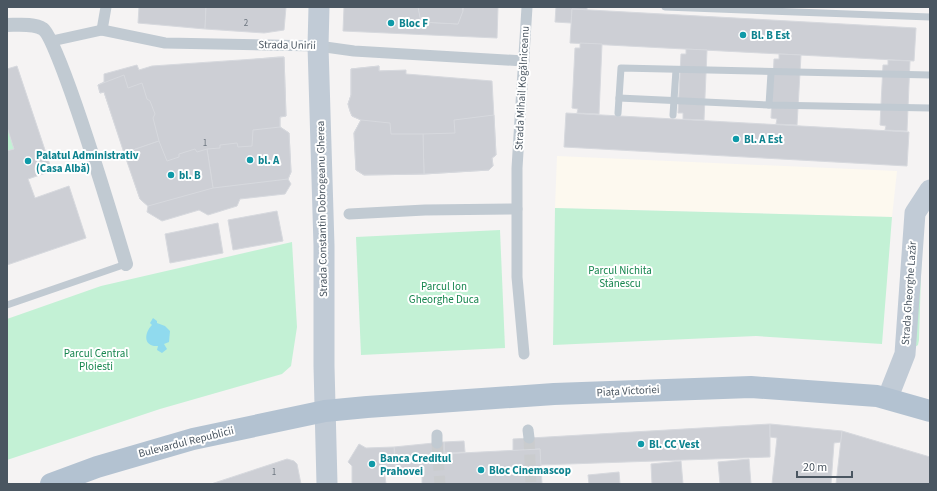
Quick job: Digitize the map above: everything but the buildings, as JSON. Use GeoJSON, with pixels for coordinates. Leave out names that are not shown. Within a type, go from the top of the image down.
{"type":"FeatureCollection","features":[{"type":"Feature","properties":{"kind":"main road","name":"Strada Constantin Dobrogeanu Gherea"},"geometry":{"type":"LineString","coordinates":[[319,7],[318,46],[324,246],[327,484]]}},
{"type":"Feature","properties":{"kind":"main road","name":"Strada Gheorghe Lazăr"},"geometry":{"type":"LineString","coordinates":[[888,397],[905,354],[915,214],[930,190]]}},
{"type":"Feature","properties":{"kind":"main road","name":"Piața Victoriei"},"geometry":{"type":"LineString","coordinates":[[325,411],[554,394],[687,388],[780,388],[888,397],[930,411]]}},
{"type":"Feature","properties":{"kind":"main road","name":"Bulevardul Republicii"},"geometry":{"type":"LineString","coordinates":[[51,484],[149,450],[200,437],[325,411]]}},
{"type":"Feature","properties":{"kind":"street"},"geometry":{"type":"LineString","coordinates":[[102,30],[106,7]]}},
{"type":"Feature","properties":{"kind":"street","name":"Strada Mihail Kogălniceanu"},"geometry":{"type":"LineString","coordinates":[[524,354],[517,277],[517,168],[527,7]]}},
{"type":"Feature","properties":{"kind":"street"},"geometry":{"type":"LineString","coordinates":[[7,25],[36,26],[44,29],[52,41],[76,105],[126,264]]}},
{"type":"Feature","properties":{"kind":"street","name":"Strada Unirii"},"geometry":{"type":"LineString","coordinates":[[52,41],[102,30],[165,42],[318,46],[354,51],[524,61]]}},
{"type":"Feature","properties":{"kind":"street"},"geometry":{"type":"LineString","coordinates":[[349,214],[425,210],[517,209]]}},
{"type":"Feature","properties":{"kind":"lane"},"geometry":{"type":"LineString","coordinates":[[665,7],[930,17]]}},
{"type":"Feature","properties":{"kind":"lane"},"geometry":{"type":"LineString","coordinates":[[618,113],[621,68],[771,73],[930,75]]}},
{"type":"Feature","properties":{"kind":"lane"},"geometry":{"type":"LineString","coordinates":[[673,115],[676,70]]}},
{"type":"Feature","properties":{"kind":"lane"},"geometry":{"type":"LineString","coordinates":[[769,105],[771,73]]}},
{"type":"Feature","properties":{"kind":"lane"},"geometry":{"type":"LineString","coordinates":[[619,98],[769,105],[930,108]]}},
{"type":"Feature","properties":{"kind":"lane"},"geometry":{"type":"LineString","coordinates":[[7,305],[126,264]]}},
{"type":"Feature","properties":{"kind":"shaded area"},"geometry":{"type":"Polygon","coordinates":[[[557,156],[897,171],[892,217],[555,208],[557,156]]]}},
{"type":"Feature","properties":{"kind":"green space"},"geometry":{"type":"Polygon","coordinates":[[[7,127],[14,149],[7,151],[7,127]]]}},
{"type":"Feature","properties":{"kind":"green space","name":"Parcul Nichita Stănescu"},"geometry":{"type":"Polygon","coordinates":[[[555,208],[892,217],[882,344],[756,336],[553,345],[555,208]]]}},
{"type":"Feature","properties":{"kind":"green space","name":"Parcul Ion Gheorghe Duca"},"geometry":{"type":"Polygon","coordinates":[[[500,230],[505,348],[361,355],[356,237],[500,230]]]}},
{"type":"Feature","properties":{"kind":"green space","name":"Parcul Central Ploiesti"},"geometry":{"type":"Polygon","coordinates":[[[292,242],[297,327],[291,366],[282,374],[160,409],[7,460],[7,319],[101,286],[292,242]]]}},
{"type":"Feature","properties":{"kind":"green space"},"geometry":{"type":"Polygon","coordinates":[[[922,242],[919,340],[918,345],[915,347],[922,242]]]}},
{"type":"Feature","properties":{"kind":"water"},"geometry":{"type":"Polygon","coordinates":[[[153,318],[157,321],[157,323],[165,326],[170,331],[169,342],[164,344],[167,349],[162,353],[157,350],[158,346],[153,346],[147,342],[146,339],[147,332],[152,325],[150,323],[153,318]]]}},
{"type":"Feature","properties":{"kind":"tunnel"},"geometry":{"type":"LineString","coordinates":[[529,438],[531,484]]}},
{"type":"Feature","properties":{"kind":"tunnel"},"geometry":{"type":"LineString","coordinates":[[437,443],[440,484]]}},
{"type":"Feature","properties":{"kind":"place","name":"Bloc F"},"geometry":{"type":"Point","coordinates":[391,23]}},
{"type":"Feature","properties":{"kind":"place","name":"Bl. B Est"},"geometry":{"type":"Point","coordinates":[743,35]}},
{"type":"Feature","properties":{"kind":"place","name":"Bl. A Est"},"geometry":{"type":"Point","coordinates":[736,139]}},
{"type":"Feature","properties":{"kind":"place","name":"bl. A"},"geometry":{"type":"Point","coordinates":[250,160]}},
{"type":"Feature","properties":{"kind":"place","name":"Palatul Administrativ (Casa Albă)"},"geometry":{"type":"Point","coordinates":[28,161]}},
{"type":"Feature","properties":{"kind":"place","name":"bl. B"},"geometry":{"type":"Point","coordinates":[171,175]}},
{"type":"Feature","properties":{"kind":"place","name":"Bl. CC Vest"},"geometry":{"type":"Point","coordinates":[641,444]}},
{"type":"Feature","properties":{"kind":"place","name":"Banca Creditul Prahovei"},"geometry":{"type":"Point","coordinates":[372,464]}},
{"type":"Feature","properties":{"kind":"place","name":"Bloc Cinemascop"},"geometry":{"type":"Point","coordinates":[481,470]}}]}
